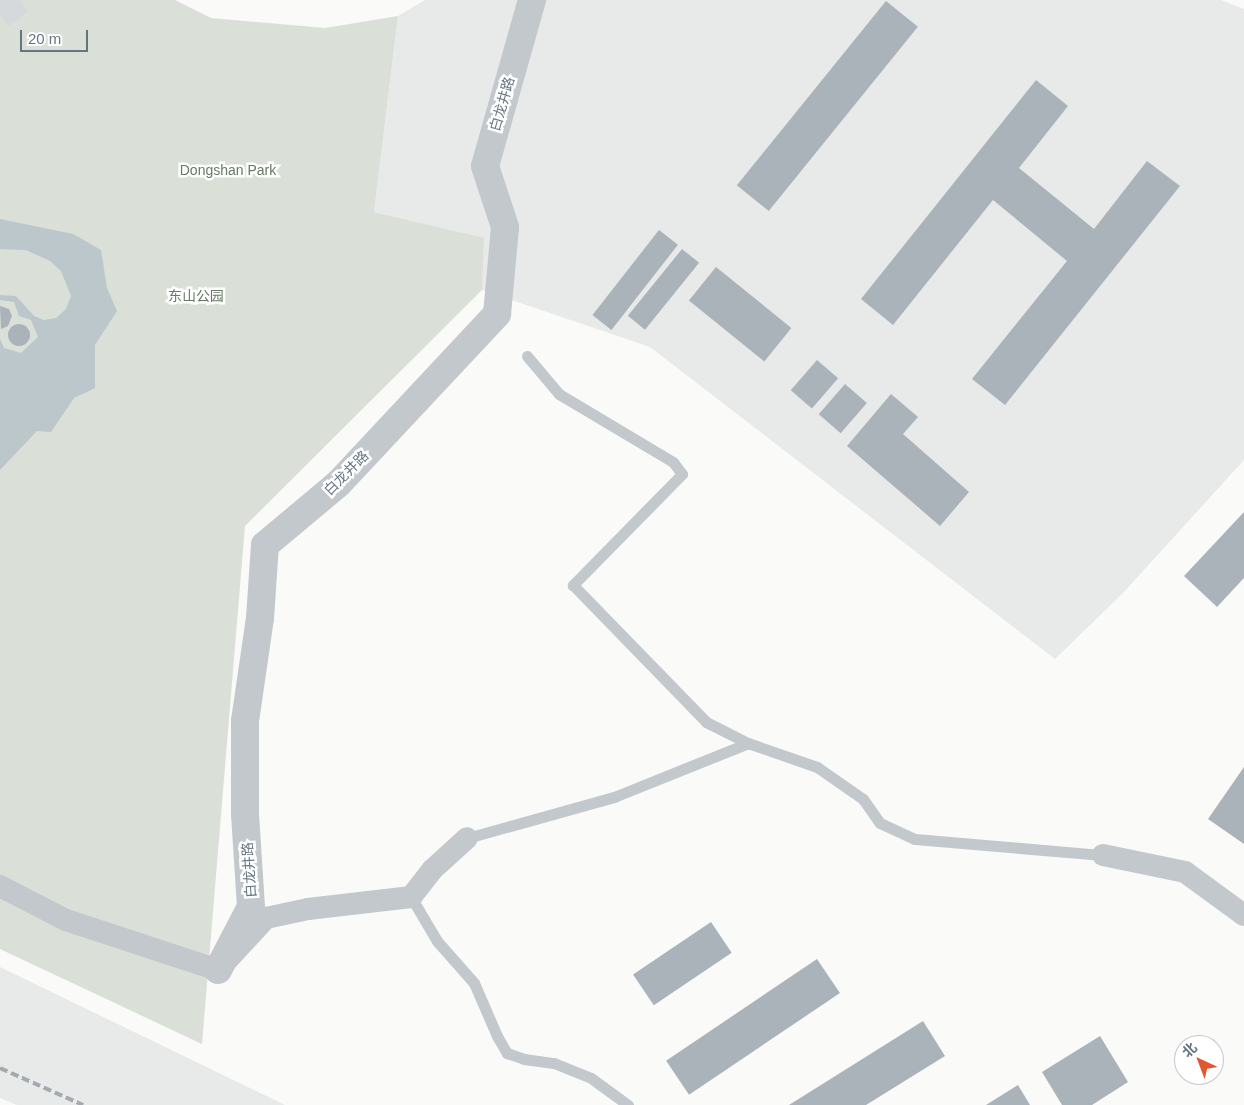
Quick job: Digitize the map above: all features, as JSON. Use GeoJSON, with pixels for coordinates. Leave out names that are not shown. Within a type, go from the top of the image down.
{"type":"FeatureCollection","features":[{"type":"Feature","properties":{"kind":"street","name":"白龙井路"},"geometry":{"type":"LineString","coordinates":[[218,970],[251,907],[245,814],[245,721],[260,618],[265,545],[338,484],[497,314],[505,227],[485,166],[532,0]]}},
{"type":"Feature","properties":{"kind":"street"},"geometry":{"type":"LineString","coordinates":[[0,886],[66,920],[218,970],[266,918],[308,908],[411,897],[432,870],[467,838]]}},
{"type":"Feature","properties":{"kind":"street"},"geometry":{"type":"LineString","coordinates":[[1103,855],[1185,872],[1244,915]]}},
{"type":"Feature","properties":{"kind":"lane"},"geometry":{"type":"LineString","coordinates":[[528,356],[559,394],[673,462],[682,474],[573,585],[706,722],[748,743],[817,767],[863,799],[880,823],[915,839],[1103,855]]}},
{"type":"Feature","properties":{"kind":"lane"},"geometry":{"type":"LineString","coordinates":[[467,838],[614,797],[748,743]]}},
{"type":"Feature","properties":{"kind":"lane"},"geometry":{"type":"LineString","coordinates":[[411,897],[437,941],[474,983],[496,1036],[507,1053],[524,1059],[554,1063],[592,1078],[628,1105]]}},
{"type":"Feature","properties":{"kind":"shaded area"},"geometry":{"type":"Polygon","coordinates":[[[425,0],[1221,0],[1244,9],[1244,460],[1123,593],[1055,659],[650,347],[482,290],[483,238],[374,212],[398,16],[425,0]]]}},
{"type":"Feature","properties":{"kind":"shaded area"},"geometry":{"type":"Polygon","coordinates":[[[0,219],[73,234],[101,250],[107,288],[117,311],[95,345],[95,388],[74,398],[51,432],[37,431],[0,470],[0,339],[4,348],[21,353],[38,337],[31,320],[19,316],[14,302],[0,300],[0,295],[16,296],[34,316],[44,320],[56,318],[66,309],[71,296],[61,271],[50,261],[26,250],[0,249],[0,219]]]}},
{"type":"Feature","properties":{"kind":"shaded area"},"geometry":{"type":"Polygon","coordinates":[[[0,967],[285,1105],[17,1105],[0,1098],[0,967]]]}},
{"type":"Feature","properties":{"kind":"green space","name":"Dongshan Park"},"geometry":{"type":"Polygon","coordinates":[[[0,0],[175,0],[211,18],[325,28],[398,16],[374,212],[484,238],[482,290],[245,526],[202,1044],[0,949],[0,0]]]}},
{"type":"Feature","properties":{"kind":"building"},"geometry":{"type":"Polygon","coordinates":[[[886,1],[918,27],[769,211],[737,185],[886,1]]]}},
{"type":"Feature","properties":{"kind":"building"},"geometry":{"type":"Polygon","coordinates":[[[1036,80],[1068,106],[1019,168],[1094,229],[1147,161],[1180,186],[1005,405],[972,379],[1067,261],[993,200],[893,325],[861,299],[1036,80]]]}},
{"type":"Feature","properties":{"kind":"building"},"geometry":{"type":"Polygon","coordinates":[[[659,230],[678,245],[611,330],[593,315],[659,230]]]}},
{"type":"Feature","properties":{"kind":"building"},"geometry":{"type":"Polygon","coordinates":[[[682,249],[699,263],[645,330],[628,316],[682,249]]]}},
{"type":"Feature","properties":{"kind":"building"},"geometry":{"type":"Polygon","coordinates":[[[716,267],[791,328],[764,361],[689,300],[716,267]]]}},
{"type":"Feature","properties":{"kind":"building"},"geometry":{"type":"Polygon","coordinates":[[[0,306],[9,309],[12,316],[8,326],[1,329],[0,306]]]}},
{"type":"Feature","properties":{"kind":"building"},"geometry":{"type":"Polygon","coordinates":[[[19,324],[27,327],[30,335],[27,343],[19,346],[11,343],[8,335],[11,327],[19,324]]]}},
{"type":"Feature","properties":{"kind":"building"},"geometry":{"type":"Polygon","coordinates":[[[817,360],[838,378],[812,409],[791,390],[817,360]]]}},
{"type":"Feature","properties":{"kind":"building"},"geometry":{"type":"Polygon","coordinates":[[[845,384],[867,403],[841,433],[819,414],[845,384]]]}},
{"type":"Feature","properties":{"kind":"building"},"geometry":{"type":"Polygon","coordinates":[[[891,394],[918,417],[903,434],[969,492],[940,526],[847,446],[891,394]]]}},
{"type":"Feature","properties":{"kind":"building"},"geometry":{"type":"Polygon","coordinates":[[[1244,512],[1244,578],[1217,607],[1184,576],[1244,512]]]}},
{"type":"Feature","properties":{"kind":"building"},"geometry":{"type":"Polygon","coordinates":[[[1244,767],[1244,844],[1208,819],[1244,767]]]}},
{"type":"Feature","properties":{"kind":"building"},"geometry":{"type":"Polygon","coordinates":[[[711,922],[732,953],[654,1005],[633,975],[711,922]]]}},
{"type":"Feature","properties":{"kind":"building"},"geometry":{"type":"Polygon","coordinates":[[[817,959],[840,993],[689,1095],[666,1061],[817,959]]]}},
{"type":"Feature","properties":{"kind":"building"},"geometry":{"type":"Polygon","coordinates":[[[923,1021],[945,1056],[866,1105],[789,1105],[923,1021]]]}},
{"type":"Feature","properties":{"kind":"building"},"geometry":{"type":"Polygon","coordinates":[[[1100,1036],[1128,1082],[1092,1105],[1062,1105],[1042,1072],[1100,1036]]]}},
{"type":"Feature","properties":{"kind":"building"},"geometry":{"type":"Polygon","coordinates":[[[1018,1085],[1030,1105],[986,1105],[1018,1085]]]}},
{"type":"Feature","properties":{"kind":"tunnel"},"geometry":{"type":"LineString","coordinates":[[0,15],[20,0]]}},
{"type":"Feature","properties":{"kind":"railway"},"geometry":{"type":"LineString","coordinates":[[0,1068],[83,1105]]}},
{"type":"Feature","properties":{"kind":"park label","name":"东山公园"},"geometry":{"type":"Point","coordinates":[196,296]}}]}
